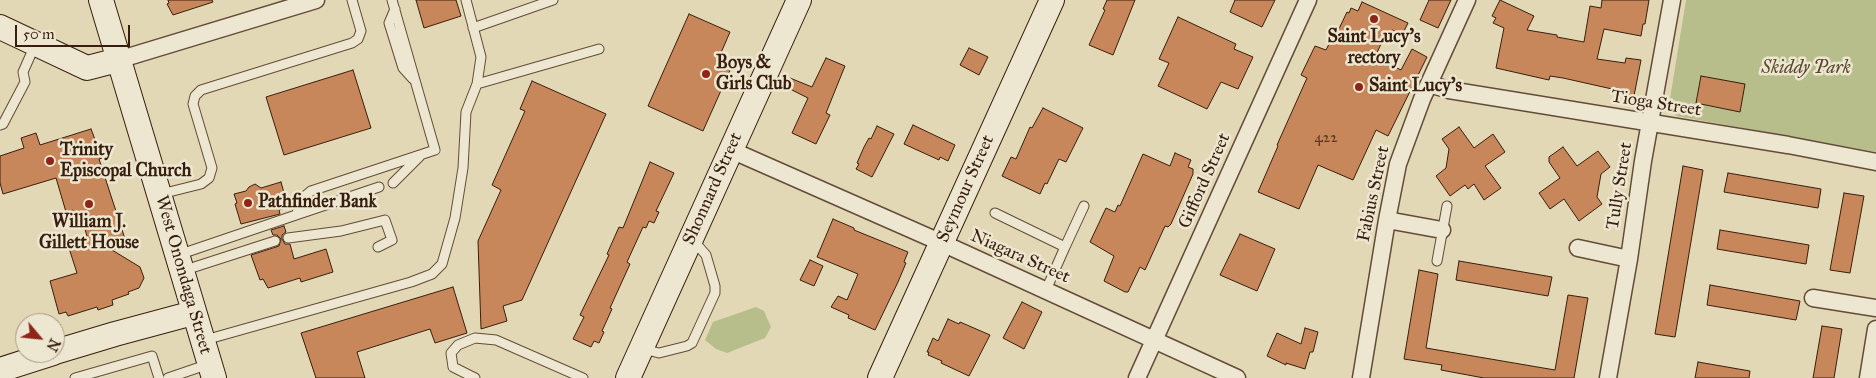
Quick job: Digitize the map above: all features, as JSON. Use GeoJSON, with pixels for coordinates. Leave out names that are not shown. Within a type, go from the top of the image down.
{"type":"FeatureCollection","features":[{"type":"Feature","properties":{"kind":"street","name":"West Onondaga Street"},"geometry":{"type":"LineString","coordinates":[[101,0],[160,194],[193,313],[212,371]]}},
{"type":"Feature","properties":{"kind":"street"},"geometry":{"type":"LineString","coordinates":[[0,27],[87,68],[316,0]]}},
{"type":"Feature","properties":{"kind":"street","name":"Shonnard Street"},"geometry":{"type":"LineString","coordinates":[[628,378],[799,0]]}},
{"type":"Feature","properties":{"kind":"street","name":"Seymour Street"},"geometry":{"type":"LineString","coordinates":[[880,378],[1052,0]]}},
{"type":"Feature","properties":{"kind":"street","name":"Gifford Street"},"geometry":{"type":"LineString","coordinates":[[1137,378],[1308,0]]}},
{"type":"Feature","properties":{"kind":"street","name":"Fabius Street"},"geometry":{"type":"LineString","coordinates":[[1364,378],[1387,220],[1398,164],[1429,84],[1467,0]]}},
{"type":"Feature","properties":{"kind":"street","name":"Tully Street"},"geometry":{"type":"LineString","coordinates":[[1608,378],[1629,259],[1643,161],[1672,0]]}},
{"type":"Feature","properties":{"kind":"street","name":"Tioga Street"},"geometry":{"type":"LineString","coordinates":[[1429,84],[1449,90],[1876,162]]}},
{"type":"Feature","properties":{"kind":"street","name":"Niagara Street"},"geometry":{"type":"LineString","coordinates":[[731,150],[942,243],[1237,378]]}},
{"type":"Feature","properties":{"kind":"street"},"geometry":{"type":"LineString","coordinates":[[1387,220],[1442,230]]}},
{"type":"Feature","properties":{"kind":"street"},"geometry":{"type":"LineString","coordinates":[[1578,248],[1629,259]]}},
{"type":"Feature","properties":{"kind":"street"},"geometry":{"type":"LineString","coordinates":[[1813,298],[1876,308]]}},
{"type":"Feature","properties":{"kind":"street"},"geometry":{"type":"LineString","coordinates":[[65,350],[193,313]]}},
{"type":"Feature","properties":{"kind":"street"},"geometry":{"type":"LineString","coordinates":[[1868,378],[1876,329]]}},
{"type":"Feature","properties":{"kind":"street"},"geometry":{"type":"LineString","coordinates":[[11,369],[27,363]]}},
{"type":"Feature","properties":{"kind":"lane"},"geometry":{"type":"LineString","coordinates":[[160,194],[201,184],[209,178],[212,168],[193,104],[195,96],[201,90],[352,43],[358,39],[361,31],[352,0]]}},
{"type":"Feature","properties":{"kind":"lane"},"geometry":{"type":"LineString","coordinates":[[202,341],[411,282],[432,274],[442,264],[455,218],[463,168],[466,112],[477,84],[481,57],[466,0]]}},
{"type":"Feature","properties":{"kind":"lane"},"geometry":{"type":"LineString","coordinates":[[473,28],[553,0]]}},
{"type":"Feature","properties":{"kind":"lane"},"geometry":{"type":"LineString","coordinates":[[296,215],[305,196],[311,191],[435,150],[394,4]]}},
{"type":"Feature","properties":{"kind":"lane"},"geometry":{"type":"LineString","coordinates":[[0,125],[3,124],[25,82],[23,72],[36,44]]}},
{"type":"Feature","properties":{"kind":"lane"},"geometry":{"type":"LineString","coordinates":[[477,84],[599,49]]}},
{"type":"Feature","properties":{"kind":"lane"},"geometry":{"type":"LineString","coordinates":[[393,182],[421,154]]}},
{"type":"Feature","properties":{"kind":"lane"},"geometry":{"type":"LineString","coordinates":[[179,263],[296,215],[379,187]]}},
{"type":"Feature","properties":{"kind":"lane"},"geometry":{"type":"LineString","coordinates":[[1046,290],[1084,206]]}},
{"type":"Feature","properties":{"kind":"lane"},"geometry":{"type":"LineString","coordinates":[[1437,261],[1447,206]]}},
{"type":"Feature","properties":{"kind":"lane"},"geometry":{"type":"LineString","coordinates":[[995,213],[1065,247]]}},
{"type":"Feature","properties":{"kind":"lane"},"geometry":{"type":"LineString","coordinates":[[288,238],[341,231],[385,220],[392,240],[378,247]]}},
{"type":"Feature","properties":{"kind":"lane"},"geometry":{"type":"LineString","coordinates":[[641,348],[659,353],[687,346],[692,342],[715,293],[715,286],[706,256],[691,238]]}},
{"type":"Feature","properties":{"kind":"lane"},"geometry":{"type":"LineString","coordinates":[[179,263],[275,241]]}},
{"type":"Feature","properties":{"kind":"lane"},"geometry":{"type":"LineString","coordinates":[[475,378],[453,367],[452,353],[458,345],[475,338],[496,340],[582,378]]}},
{"type":"Feature","properties":{"kind":"lane"},"geometry":{"type":"LineString","coordinates":[[75,378],[152,356],[159,378]]}},
{"type":"Feature","properties":{"kind":"lane"},"geometry":{"type":"LineString","coordinates":[[168,378],[212,371]]}},
{"type":"Feature","properties":{"kind":"green space","name":"Skiddy Park"},"geometry":{"type":"Polygon","coordinates":[[[1686,0],[1876,0],[1876,152],[1676,116],[1669,105],[1686,0]]]}},
{"type":"Feature","properties":{"kind":"green space"},"geometry":{"type":"Polygon","coordinates":[[[756,307],[764,311],[771,327],[765,338],[727,353],[716,349],[705,340],[713,322],[756,307]]]}},
{"type":"Feature","properties":{"kind":"building"},"geometry":{"type":"Polygon","coordinates":[[[168,0],[212,0],[213,2],[173,15],[167,4],[169,3],[168,0]]]}},
{"type":"Feature","properties":{"kind":"building"},"geometry":{"type":"Polygon","coordinates":[[[416,0],[456,0],[461,16],[424,28],[416,0]]]}},
{"type":"Feature","properties":{"kind":"building"},"geometry":{"type":"Polygon","coordinates":[[[1107,0],[1135,0],[1113,55],[1089,45],[1105,10],[1103,9],[1107,0]]]}},
{"type":"Feature","properties":{"kind":"building"},"geometry":{"type":"Polygon","coordinates":[[[1235,0],[1275,0],[1262,27],[1230,12],[1235,0]]]}},
{"type":"Feature","properties":{"kind":"building"},"geometry":{"type":"Polygon","coordinates":[[[1429,0],[1451,0],[1438,28],[1420,20],[1429,0]]]}},
{"type":"Feature","properties":{"kind":"building"},"geometry":{"type":"Polygon","coordinates":[[[1500,0],[1534,16],[1527,30],[1584,42],[1590,6],[1601,8],[1602,0],[1649,0],[1641,36],[1604,29],[1597,59],[1625,63],[1626,58],[1641,60],[1634,96],[1612,92],[1612,89],[1563,78],[1550,76],[1549,80],[1496,68],[1504,28],[1493,23],[1496,18],[1492,16],[1500,0]]]}},
{"type":"Feature","properties":{"kind":"building"},"geometry":{"type":"Polygon","coordinates":[[[1362,2],[1408,23],[1402,35],[1392,30],[1391,33],[1387,31],[1375,57],[1401,70],[1412,49],[1427,57],[1388,136],[1376,130],[1353,180],[1318,165],[1299,209],[1258,192],[1307,78],[1301,75],[1315,46],[1326,50],[1333,36],[1335,37],[1347,12],[1349,13],[1351,8],[1358,11],[1362,2]]]}},
{"type":"Feature","properties":{"kind":"building"},"geometry":{"type":"Polygon","coordinates":[[[689,14],[730,32],[717,62],[731,68],[703,131],[648,106],[689,14]]]}},
{"type":"Feature","properties":{"kind":"building"},"geometry":{"type":"Polygon","coordinates":[[[1178,17],[1236,44],[1234,49],[1253,57],[1238,89],[1221,82],[1207,109],[1158,86],[1169,63],[1159,59],[1178,17]]]}},
{"type":"Feature","properties":{"kind":"building"},"geometry":{"type":"Polygon","coordinates":[[[969,48],[988,57],[979,75],[960,65],[969,48]]]}},
{"type":"Feature","properties":{"kind":"building"},"geometry":{"type":"Polygon","coordinates":[[[826,58],[845,66],[826,113],[830,115],[816,144],[792,133],[808,98],[786,87],[790,78],[812,87],[826,58]]]}},
{"type":"Feature","properties":{"kind":"building"},"geometry":{"type":"Polygon","coordinates":[[[353,70],[371,128],[284,155],[266,97],[353,70]]]}},
{"type":"Feature","properties":{"kind":"building"},"geometry":{"type":"Polygon","coordinates":[[[1701,76],[1745,84],[1740,112],[1696,103],[1701,76]]]}},
{"type":"Feature","properties":{"kind":"building"},"geometry":{"type":"Polygon","coordinates":[[[532,81],[606,114],[522,300],[503,306],[507,321],[481,329],[478,241],[501,190],[492,185],[525,111],[520,109],[532,81]]]}},
{"type":"Feature","properties":{"kind":"building"},"geometry":{"type":"Polygon","coordinates":[[[1043,108],[1083,128],[1066,162],[1059,159],[1040,194],[1002,176],[1011,157],[1016,159],[1030,127],[1032,128],[1043,108]]]}},
{"type":"Feature","properties":{"kind":"building"},"geometry":{"type":"Polygon","coordinates":[[[913,125],[955,145],[948,161],[940,157],[939,160],[904,144],[913,125]]]}},
{"type":"Feature","properties":{"kind":"building"},"geometry":{"type":"Polygon","coordinates":[[[877,126],[894,134],[872,177],[856,169],[864,147],[869,138],[871,139],[877,126]]]}},
{"type":"Feature","properties":{"kind":"building"},"geometry":{"type":"Polygon","coordinates":[[[1459,127],[1474,148],[1493,134],[1505,152],[1485,166],[1501,188],[1484,200],[1474,184],[1468,189],[1465,185],[1450,196],[1436,176],[1446,168],[1449,149],[1442,139],[1459,127]]]}},
{"type":"Feature","properties":{"kind":"building"},"geometry":{"type":"Polygon","coordinates":[[[91,129],[102,158],[99,159],[127,245],[112,250],[140,267],[144,278],[139,288],[112,300],[113,305],[98,310],[97,307],[68,316],[66,312],[59,313],[50,281],[77,273],[67,242],[87,236],[80,213],[75,215],[73,210],[66,212],[56,178],[3,194],[0,183],[0,156],[24,148],[21,138],[36,133],[40,145],[91,129]]]}},
{"type":"Feature","properties":{"kind":"building"},"geometry":{"type":"Polygon","coordinates":[[[1563,147],[1577,166],[1598,151],[1610,167],[1601,174],[1597,197],[1602,204],[1579,221],[1564,199],[1550,209],[1539,193],[1560,178],[1549,162],[1549,157],[1563,147]]]}},
{"type":"Feature","properties":{"kind":"building"},"geometry":{"type":"Polygon","coordinates":[[[1175,153],[1191,160],[1188,167],[1193,169],[1193,174],[1171,224],[1168,227],[1165,226],[1145,270],[1140,267],[1128,292],[1125,292],[1104,281],[1114,256],[1090,242],[1106,208],[1115,212],[1118,205],[1120,206],[1143,154],[1170,166],[1175,153]]]}},
{"type":"Feature","properties":{"kind":"building"},"geometry":{"type":"Polygon","coordinates":[[[650,162],[674,173],[656,211],[659,212],[654,223],[649,221],[646,228],[643,227],[627,262],[630,264],[610,308],[612,309],[599,343],[594,341],[591,347],[573,339],[584,317],[580,315],[609,255],[607,254],[619,227],[623,228],[650,162]]]}},
{"type":"Feature","properties":{"kind":"building"},"geometry":{"type":"Polygon","coordinates":[[[1683,166],[1703,170],[1675,337],[1655,334],[1683,166]]]}},
{"type":"Feature","properties":{"kind":"building"},"geometry":{"type":"Polygon","coordinates":[[[1728,173],[1821,189],[1818,208],[1724,192],[1728,173]]]}},
{"type":"Feature","properties":{"kind":"building"},"geometry":{"type":"Polygon","coordinates":[[[281,182],[288,207],[279,210],[280,214],[241,224],[234,194],[246,191],[255,184],[261,188],[281,182]]]}},
{"type":"Feature","properties":{"kind":"building"},"geometry":{"type":"Polygon","coordinates":[[[1844,193],[1864,196],[1850,273],[1830,270],[1844,193]]]}},
{"type":"Feature","properties":{"kind":"building"},"geometry":{"type":"Polygon","coordinates":[[[833,219],[854,228],[854,230],[908,252],[904,262],[906,263],[898,282],[875,330],[848,318],[849,315],[831,307],[838,296],[847,300],[858,274],[817,257],[833,219]]]}},
{"type":"Feature","properties":{"kind":"building"},"geometry":{"type":"Polygon","coordinates":[[[284,226],[286,232],[282,235],[282,239],[285,244],[290,244],[294,259],[326,249],[333,272],[301,282],[300,278],[268,288],[263,279],[260,280],[251,255],[279,246],[281,239],[277,235],[273,235],[271,230],[284,226]]]}},
{"type":"Feature","properties":{"kind":"building"},"geometry":{"type":"Polygon","coordinates":[[[1720,230],[1809,245],[1806,264],[1717,249],[1720,230]]]}},
{"type":"Feature","properties":{"kind":"building"},"geometry":{"type":"Polygon","coordinates":[[[1240,234],[1275,249],[1257,291],[1220,275],[1240,234]]]}},
{"type":"Feature","properties":{"kind":"building"},"geometry":{"type":"Polygon","coordinates":[[[810,260],[823,266],[814,286],[800,280],[810,260]]]}},
{"type":"Feature","properties":{"kind":"building"},"geometry":{"type":"Polygon","coordinates":[[[1459,261],[1552,277],[1548,296],[1456,280],[1459,261]]]}},
{"type":"Feature","properties":{"kind":"building"},"geometry":{"type":"Polygon","coordinates":[[[1419,270],[1438,274],[1426,348],[1555,370],[1568,295],[1588,298],[1574,378],[1484,378],[1441,370],[1442,365],[1404,359],[1419,270]]]}},
{"type":"Feature","properties":{"kind":"building"},"geometry":{"type":"Polygon","coordinates":[[[1710,285],[1800,301],[1796,320],[1707,305],[1710,285]]]}},
{"type":"Feature","properties":{"kind":"building"},"geometry":{"type":"Polygon","coordinates":[[[453,287],[467,333],[435,343],[430,329],[357,352],[365,378],[316,378],[301,333],[453,287]]]}},
{"type":"Feature","properties":{"kind":"building"},"geometry":{"type":"Polygon","coordinates":[[[1022,302],[1042,312],[1024,349],[1003,338],[1022,302]]]}},
{"type":"Feature","properties":{"kind":"building"},"geometry":{"type":"Polygon","coordinates":[[[948,319],[990,335],[969,376],[928,355],[929,352],[927,352],[933,338],[938,341],[948,319]]]}},
{"type":"Feature","properties":{"kind":"building"},"geometry":{"type":"Polygon","coordinates":[[[1822,326],[1842,329],[1834,378],[1813,378],[1822,326]]]}},
{"type":"Feature","properties":{"kind":"building"},"geometry":{"type":"Polygon","coordinates":[[[1305,328],[1318,332],[1313,352],[1310,352],[1305,369],[1286,363],[1286,365],[1267,356],[1277,333],[1301,344],[1305,328]]]}},
{"type":"Feature","properties":{"kind":"building"},"geometry":{"type":"Polygon","coordinates":[[[1698,362],[1750,371],[1749,378],[1695,378],[1698,362]]]}},
{"type":"Feature","properties":{"kind":"place","name":"Saint Lucy's rectory"},"geometry":{"type":"Point","coordinates":[1374,19]}},
{"type":"Feature","properties":{"kind":"place","name":"Boys & Girls Club"},"geometry":{"type":"Point","coordinates":[706,74]}},
{"type":"Feature","properties":{"kind":"place","name":"Saint Lucy's"},"geometry":{"type":"Point","coordinates":[1359,87]}},
{"type":"Feature","properties":{"kind":"place","name":"Trinity Episcopal Church"},"geometry":{"type":"Point","coordinates":[50,161]}},
{"type":"Feature","properties":{"kind":"place","name":"Pathfinder Bank"},"geometry":{"type":"Point","coordinates":[248,203]}},
{"type":"Feature","properties":{"kind":"place","name":"William J. Gillett House"},"geometry":{"type":"Point","coordinates":[89,204]}}]}
